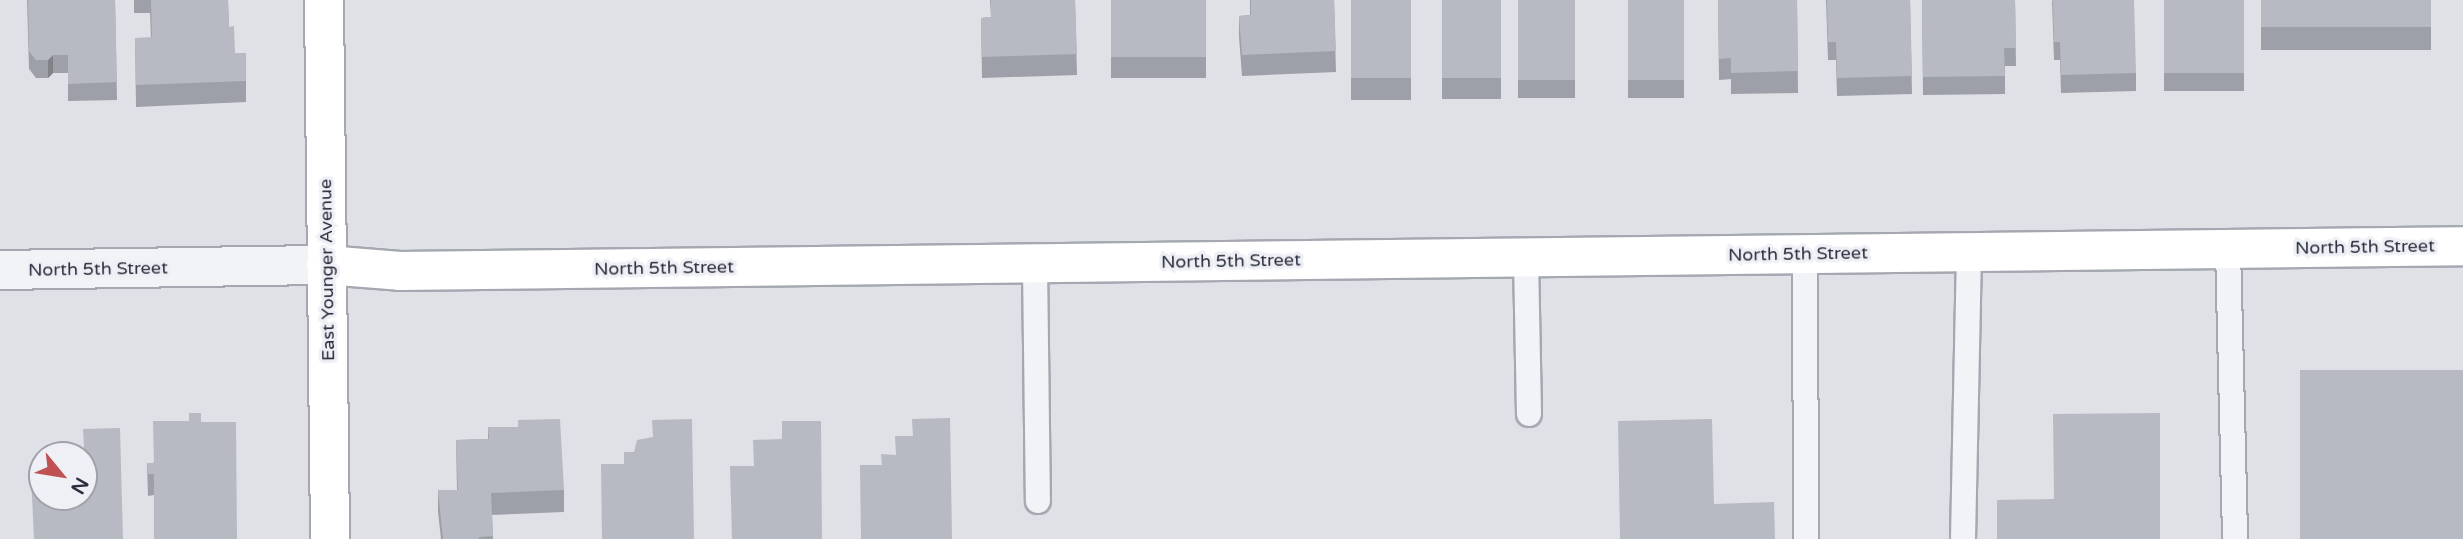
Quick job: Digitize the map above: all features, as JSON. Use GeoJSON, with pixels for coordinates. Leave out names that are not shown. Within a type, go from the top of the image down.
{"type":"FeatureCollection","features":[{"type":"Feature","properties":{"kind":"street","name":"East Younger Avenue"},"geometry":{"type":"LineString","coordinates":[[324,0],[330,539]]}},
{"type":"Feature","properties":{"kind":"street","name":"North 5th Street"},"geometry":{"type":"LineString","coordinates":[[0,270],[327,265],[400,271],[2463,246]]}},
{"type":"Feature","properties":{"kind":"lane"},"geometry":{"type":"LineString","coordinates":[[2228,249],[2235,539]]}},
{"type":"Feature","properties":{"kind":"lane"},"geometry":{"type":"LineString","coordinates":[[1963,539],[1969,252]]}},
{"type":"Feature","properties":{"kind":"lane"},"geometry":{"type":"LineString","coordinates":[[1805,254],[1805,539]]}},
{"type":"Feature","properties":{"kind":"lane"},"geometry":{"type":"LineString","coordinates":[[1526,258],[1529,414]]}},
{"type":"Feature","properties":{"kind":"lane"},"geometry":{"type":"LineString","coordinates":[[1035,264],[1038,501]]}},
{"type":"Feature","properties":{"kind":"building"},"geometry":{"type":"Polygon","coordinates":[[[28,0],[115,0],[117,82],[68,84],[68,55],[53,55],[48,60],[36,60],[29,51],[28,0]]]}},
{"type":"Feature","properties":{"kind":"building"},"geometry":{"type":"Polygon","coordinates":[[[151,0],[228,0],[229,27],[234,26],[235,53],[246,53],[246,81],[136,85],[135,38],[152,37],[151,0]]]}},
{"type":"Feature","properties":{"kind":"building"},"geometry":{"type":"Polygon","coordinates":[[[991,0],[1075,0],[1077,54],[982,57],[981,18],[991,17],[991,0]]]}},
{"type":"Feature","properties":{"kind":"building"},"geometry":{"type":"Polygon","coordinates":[[[1111,0],[1206,0],[1206,57],[1111,57],[1111,0]]]}},
{"type":"Feature","properties":{"kind":"building"},"geometry":{"type":"Polygon","coordinates":[[[1251,0],[1334,0],[1336,51],[1242,55],[1239,16],[1251,15],[1251,0]]]}},
{"type":"Feature","properties":{"kind":"building"},"geometry":{"type":"Polygon","coordinates":[[[1351,0],[1411,0],[1411,78],[1351,78],[1351,0]]]}},
{"type":"Feature","properties":{"kind":"building"},"geometry":{"type":"Polygon","coordinates":[[[1442,0],[1501,0],[1501,78],[1442,78],[1442,0]]]}},
{"type":"Feature","properties":{"kind":"building"},"geometry":{"type":"Polygon","coordinates":[[[1518,0],[1575,0],[1575,80],[1518,80],[1518,0]]]}},
{"type":"Feature","properties":{"kind":"building"},"geometry":{"type":"Polygon","coordinates":[[[1628,0],[1684,0],[1684,80],[1628,80],[1628,0]]]}},
{"type":"Feature","properties":{"kind":"building"},"geometry":{"type":"Polygon","coordinates":[[[1718,0],[1797,0],[1798,71],[1731,73],[1731,58],[1719,59],[1718,0]]]}},
{"type":"Feature","properties":{"kind":"building"},"geometry":{"type":"Polygon","coordinates":[[[1827,0],[1910,0],[1912,76],[1837,78],[1836,42],[1828,42],[1827,0]]]}},
{"type":"Feature","properties":{"kind":"building"},"geometry":{"type":"Polygon","coordinates":[[[1922,0],[2015,0],[2016,48],[2004,48],[2005,76],[1923,77],[1922,0]]]}},
{"type":"Feature","properties":{"kind":"building"},"geometry":{"type":"Polygon","coordinates":[[[2053,0],[2134,0],[2136,73],[2061,75],[2060,42],[2054,42],[2053,0]]]}},
{"type":"Feature","properties":{"kind":"building"},"geometry":{"type":"Polygon","coordinates":[[[2164,0],[2244,0],[2244,73],[2164,73],[2164,0]]]}},
{"type":"Feature","properties":{"kind":"building"},"geometry":{"type":"Polygon","coordinates":[[[2261,0],[2431,0],[2431,27],[2261,27],[2261,0]]]}},
{"type":"Feature","properties":{"kind":"building"},"geometry":{"type":"Polygon","coordinates":[[[2300,370],[2463,370],[2463,539],[2300,539],[2300,370]]]}},
{"type":"Feature","properties":{"kind":"building"},"geometry":{"type":"Polygon","coordinates":[[[189,413],[201,413],[201,422],[236,422],[237,539],[154,539],[154,474],[148,474],[147,463],[154,463],[153,421],[189,421],[189,413]]]}},
{"type":"Feature","properties":{"kind":"building"},"geometry":{"type":"Polygon","coordinates":[[[2160,413],[2160,539],[1997,539],[1997,500],[2054,499],[2053,414],[2160,413]]]}},
{"type":"Feature","properties":{"kind":"building"},"geometry":{"type":"Polygon","coordinates":[[[950,418],[952,539],[861,539],[860,465],[882,465],[881,454],[896,455],[895,436],[913,436],[912,419],[950,418]]]}},
{"type":"Feature","properties":{"kind":"building"},"geometry":{"type":"Polygon","coordinates":[[[560,419],[564,490],[491,493],[493,536],[479,539],[443,539],[438,490],[458,490],[456,440],[489,439],[488,427],[518,427],[518,420],[560,419]]]}},
{"type":"Feature","properties":{"kind":"building"},"geometry":{"type":"Polygon","coordinates":[[[692,419],[694,539],[602,539],[601,464],[624,464],[624,452],[634,452],[637,440],[653,437],[652,420],[692,419]]]}},
{"type":"Feature","properties":{"kind":"building"},"geometry":{"type":"Polygon","coordinates":[[[1712,419],[1714,504],[1774,502],[1775,539],[1620,539],[1618,421],[1712,419]]]}},
{"type":"Feature","properties":{"kind":"building"},"geometry":{"type":"Polygon","coordinates":[[[782,421],[821,421],[822,539],[732,539],[730,466],[754,466],[753,440],[782,439],[782,421]]]}},
{"type":"Feature","properties":{"kind":"building"},"geometry":{"type":"Polygon","coordinates":[[[120,428],[123,539],[34,539],[33,511],[98,511],[98,441],[84,441],[83,429],[120,428]]]}}]}
